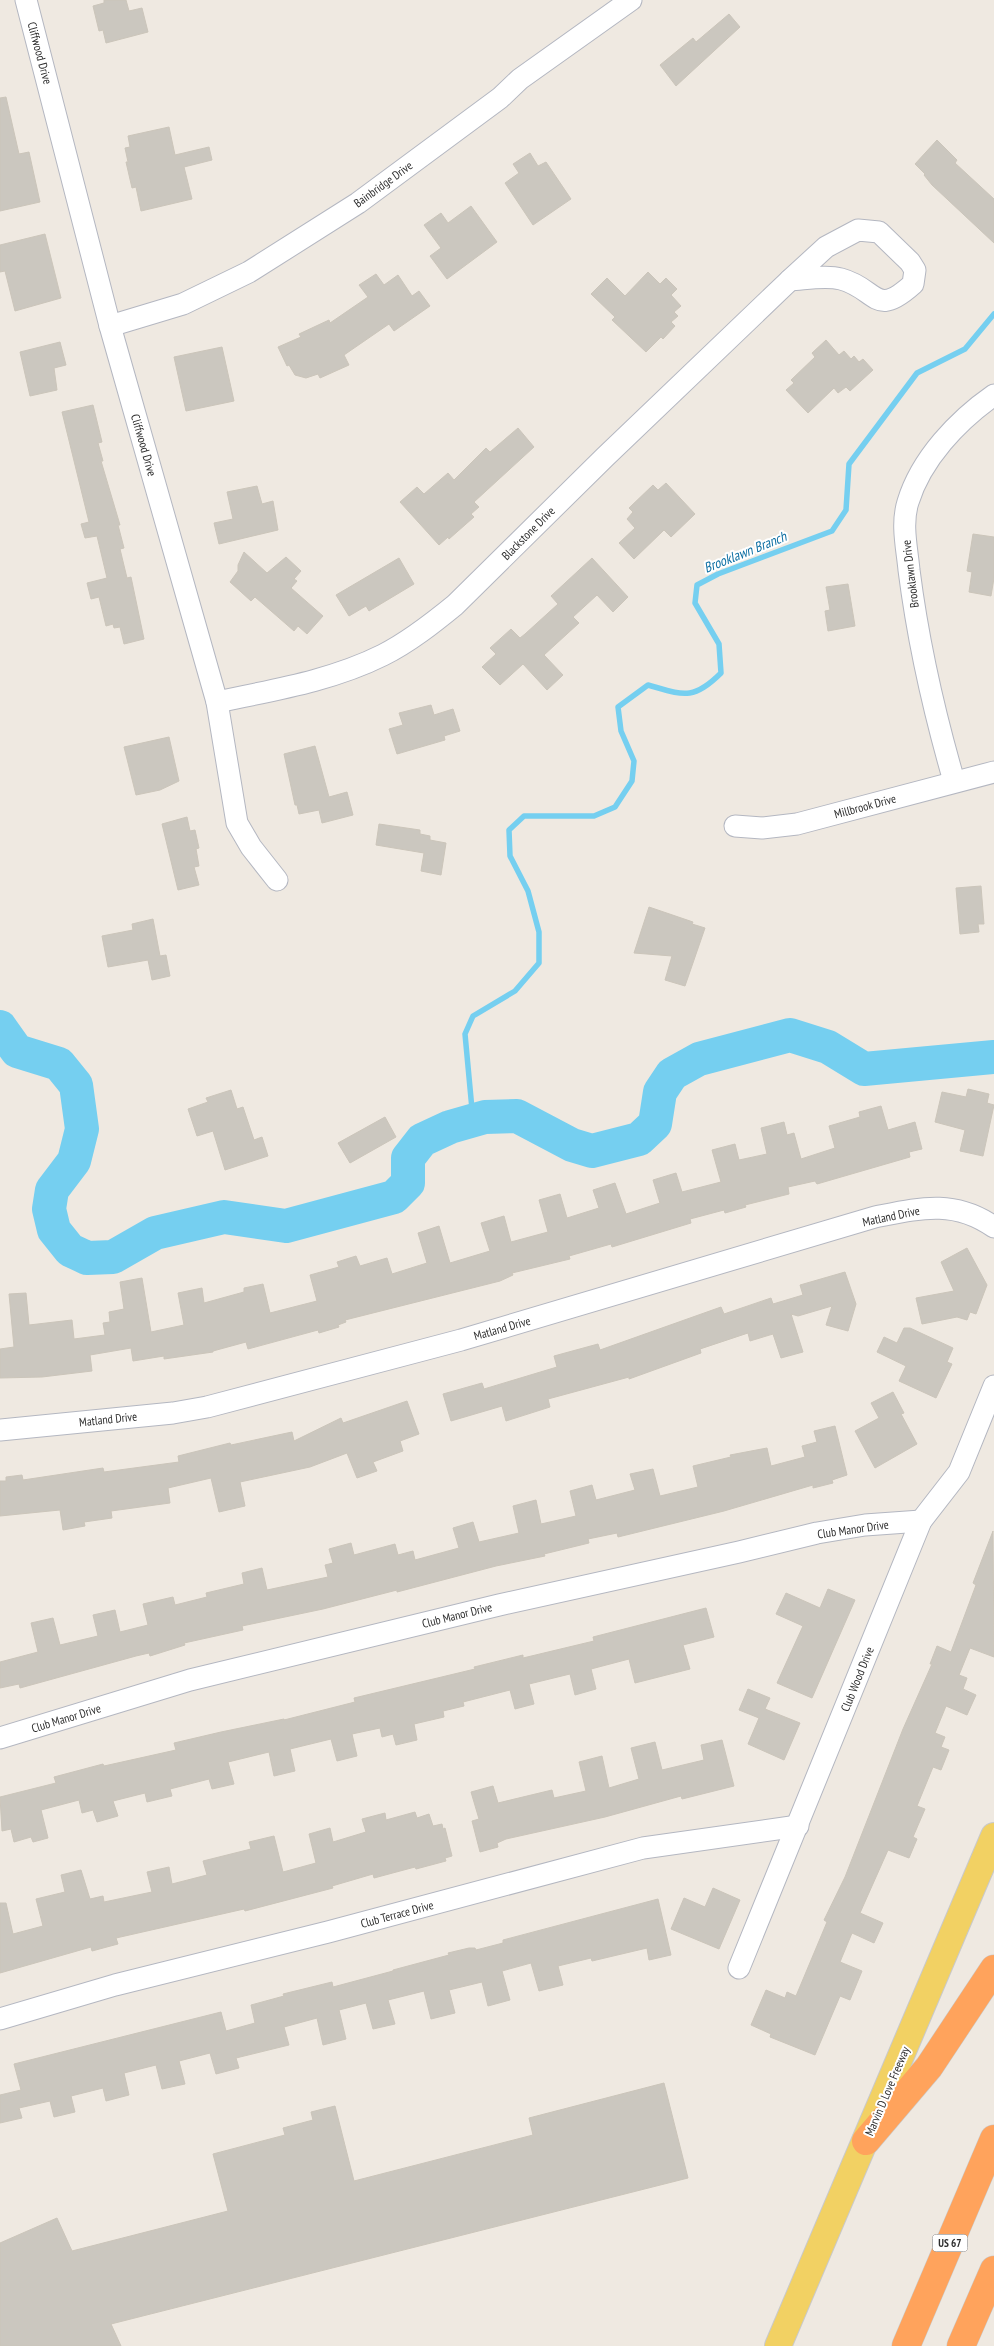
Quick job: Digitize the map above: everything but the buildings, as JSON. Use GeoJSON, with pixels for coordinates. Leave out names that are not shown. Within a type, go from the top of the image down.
{"type":"FeatureCollection","features":[{"type":"Feature","properties":{"kind":"highway"},"geometry":{"type":"LineString","coordinates":[[866,2140],[929,2067],[994,1969]]}},
{"type":"Feature","properties":{"kind":"highway","name":"US 67"},"geometry":{"type":"LineString","coordinates":[[906,2346],[994,2139]]}},
{"type":"Feature","properties":{"kind":"highway"},"geometry":{"type":"LineString","coordinates":[[961,2346],[994,2270]]}},
{"type":"Feature","properties":{"kind":"main road","name":"Marvin D Love Freeway"},"geometry":{"type":"LineString","coordinates":[[778,2346],[994,1836]]}},
{"type":"Feature","properties":{"kind":"street","name":"Cliffwood Drive"},"geometry":{"type":"LineString","coordinates":[[26,0],[110,326],[217,702],[237,823],[251,847],[277,880]]}},
{"type":"Feature","properties":{"kind":"street","name":"Bainbridge Drive"},"geometry":{"type":"LineString","coordinates":[[110,326],[183,304],[249,272],[358,203],[500,98],[520,79],[631,0]]}},
{"type":"Feature","properties":{"kind":"street","name":"Blackstone Drive"},"geometry":{"type":"LineString","coordinates":[[217,702],[317,680],[383,655],[431,624],[455,604],[605,457],[790,280],[826,247],[858,230],[879,232],[910,262],[915,270],[913,284],[897,298],[884,301],[840,279],[790,280]]}},
{"type":"Feature","properties":{"kind":"street","name":"Brooklawn Drive"},"geometry":{"type":"LineString","coordinates":[[954,781],[942,740],[915,615],[904,521],[908,502],[932,457],[960,422],[994,395]]}},
{"type":"Feature","properties":{"kind":"street","name":"Millbrook Drive"},"geometry":{"type":"LineString","coordinates":[[735,826],[762,828],[797,824],[954,781],[994,772]]}},
{"type":"Feature","properties":{"kind":"street","name":"Matland Drive"},"geometry":{"type":"LineString","coordinates":[[0,1430],[173,1413],[207,1407],[461,1340],[875,1217],[937,1207],[959,1209],[979,1216],[994,1227]]}},
{"type":"Feature","properties":{"kind":"street","name":"Club Wood Drive"},"geometry":{"type":"LineString","coordinates":[[739,1968],[921,1521],[959,1472],[991,1393]]}},
{"type":"Feature","properties":{"kind":"street","name":"Club Manor Drive"},"geometry":{"type":"LineString","coordinates":[[0,1738],[190,1680],[499,1605],[740,1552],[817,1533],[865,1524],[921,1521]]}},
{"type":"Feature","properties":{"kind":"street","name":"Club Terrace Drive"},"geometry":{"type":"LineString","coordinates":[[0,2019],[115,1985],[328,1932],[644,1848],[798,1826]]}},
{"type":"Feature","properties":{"kind":"waterway","name":"Brooklawn Branch"},"geometry":{"type":"LineString","coordinates":[[473,1120],[465,1034],[473,1016],[515,991],[539,963],[539,932],[528,891],[510,856],[509,830],[524,816],[594,816],[615,807],[632,781],[634,761],[621,731],[618,707],[648,685],[679,693],[695,692],[721,673],[719,644],[695,603],[697,585],[718,574],[832,531],[846,510],[849,464],[917,373],[965,349],[994,314]]}},
{"type":"Feature","properties":{"kind":"waterway"},"geometry":{"type":"LineString","coordinates":[[0,1027],[17,1051],[59,1064],[76,1085],[82,1129],[74,1161],[52,1190],[49,1209],[54,1230],[70,1250],[87,1258],[113,1257],[155,1233],[224,1217],[286,1226],[394,1197],[408,1183],[408,1158],[422,1140],[450,1127],[485,1117],[517,1116],[572,1145],[592,1151],[639,1139],[655,1124],[660,1092],[672,1074],[699,1059],[790,1035],[828,1047],[864,1069],[994,1057]]}}]}
